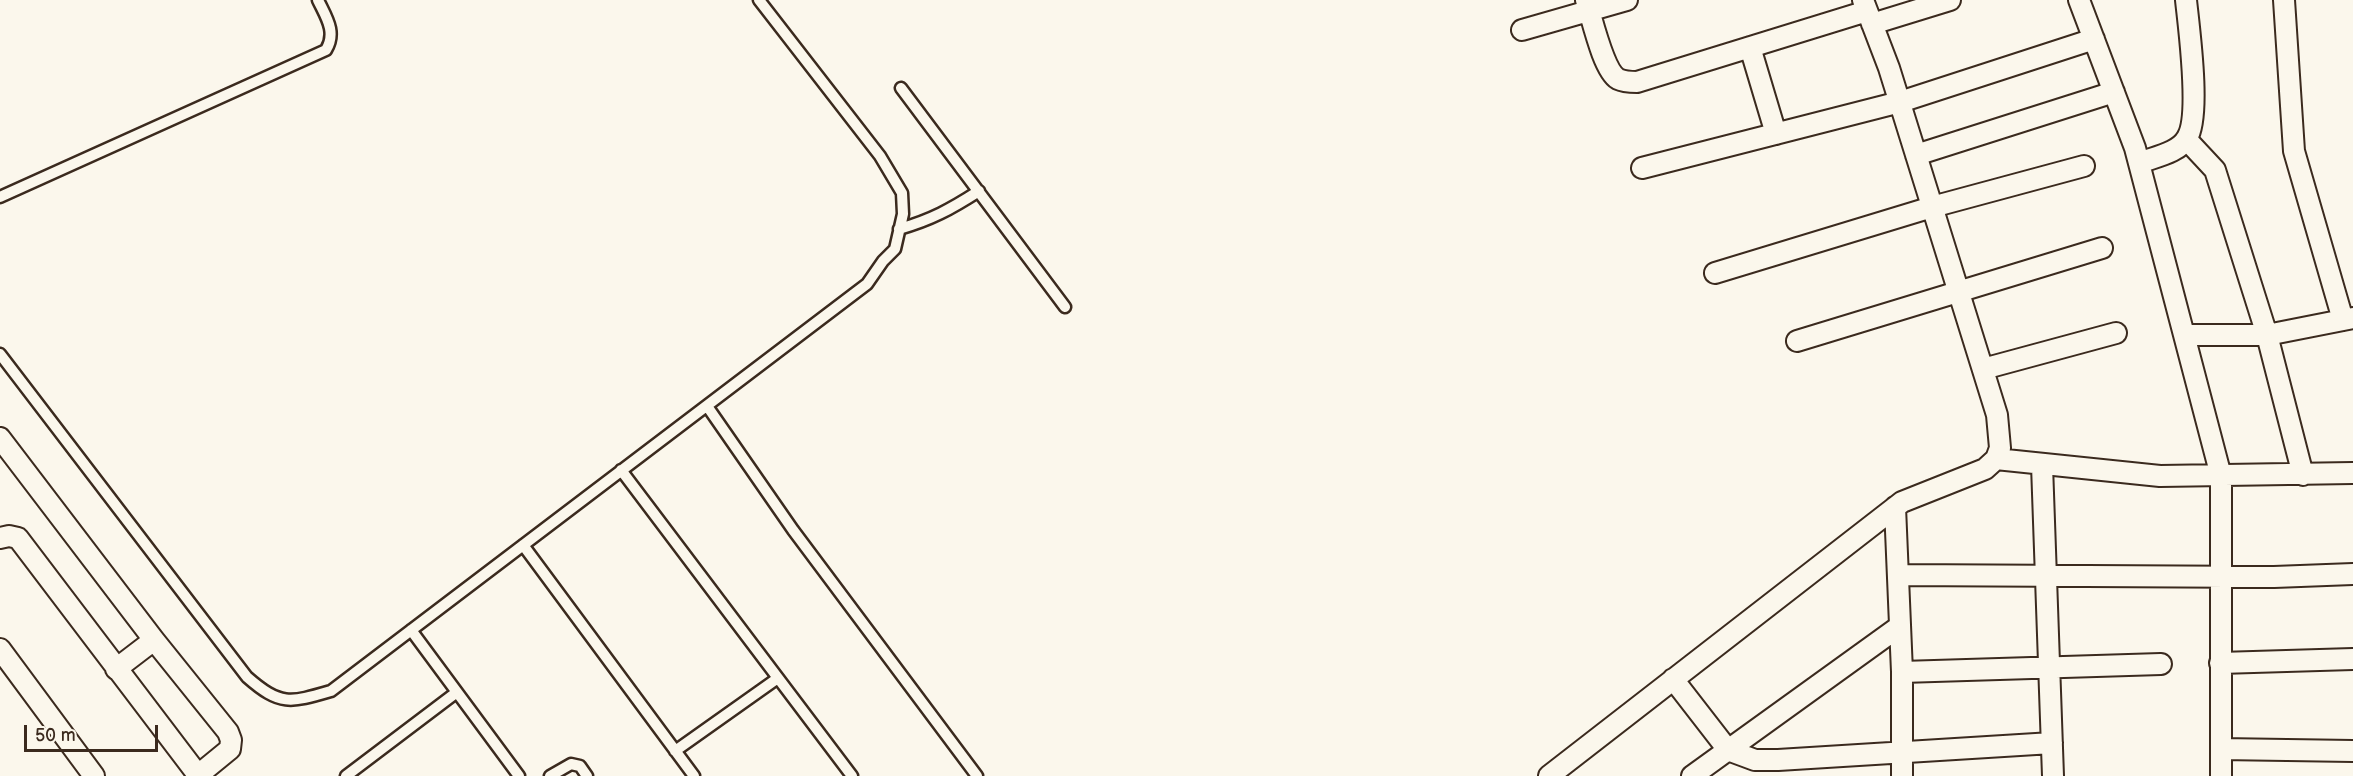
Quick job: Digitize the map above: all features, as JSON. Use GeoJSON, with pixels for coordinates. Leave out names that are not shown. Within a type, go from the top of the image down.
{"type":"FeatureCollection","features":[{"type":"Feature","properties":{"kind":"street"},"geometry":{"type":"LineString","coordinates":[[1522,30],[1588,5],[1626,0]]}},
{"type":"Feature","properties":{"kind":"street"},"geometry":{"type":"LineString","coordinates":[[1588,5],[1606,62],[1613,74],[1627,82],[1637,82],[1868,12],[1950,0]]}},
{"type":"Feature","properties":{"kind":"street"},"geometry":{"type":"LineString","coordinates":[[2079,0],[2139,162],[2221,476],[2222,776]]}},
{"type":"Feature","properties":{"kind":"street"},"geometry":{"type":"LineString","coordinates":[[2139,162],[2173,150],[2187,140],[2193,113],[2193,86],[2186,0]]}},
{"type":"Feature","properties":{"kind":"street"},"geometry":{"type":"LineString","coordinates":[[2184,334],[2267,335],[2348,319],[2294,150],[2284,0]]}},
{"type":"Feature","properties":{"kind":"street"},"geometry":{"type":"LineString","coordinates":[[1548,776],[1895,507],[1926,491],[1985,469],[1996,459],[2000,448],[1997,415],[1900,102],[1868,12]]}},
{"type":"Feature","properties":{"kind":"street"},"geometry":{"type":"LineString","coordinates":[[1642,168],[1900,102],[2094,39]]}},
{"type":"Feature","properties":{"kind":"street"},"geometry":{"type":"LineString","coordinates":[[1750,47],[1776,134]]}},
{"type":"Feature","properties":{"kind":"street"},"geometry":{"type":"LineString","coordinates":[[1916,155],[2114,92]]}},
{"type":"Feature","properties":{"kind":"street"},"geometry":{"type":"LineString","coordinates":[[2187,140],[2215,170],[2267,335],[2303,475]]}},
{"type":"Feature","properties":{"kind":"street"},"geometry":{"type":"LineString","coordinates":[[1715,273],[1932,207],[2084,166]]}},
{"type":"Feature","properties":{"kind":"street"},"geometry":{"type":"LineString","coordinates":[[1797,341],[2103,248]]}},
{"type":"Feature","properties":{"kind":"street"},"geometry":{"type":"LineString","coordinates":[[1983,369],[2116,333]]}},
{"type":"Feature","properties":{"kind":"street"},"geometry":{"type":"LineString","coordinates":[[0,438],[154,640],[228,732],[231,741],[230,748],[197,776],[18,538],[9,536],[0,538]]}},
{"type":"Feature","properties":{"kind":"street"},"geometry":{"type":"LineString","coordinates":[[1996,459],[2160,477],[2353,473]]}},
{"type":"Feature","properties":{"kind":"street"},"geometry":{"type":"LineString","coordinates":[[2042,465],[2053,776]]}},
{"type":"Feature","properties":{"kind":"street"},"geometry":{"type":"LineString","coordinates":[[1895,507],[1902,672],[1902,776]]}},
{"type":"Feature","properties":{"kind":"street"},"geometry":{"type":"LineString","coordinates":[[1898,575],[2220,577],[2353,574]]}},
{"type":"Feature","properties":{"kind":"street"},"geometry":{"type":"LineString","coordinates":[[1692,776],[1900,626]]}},
{"type":"Feature","properties":{"kind":"street"},"geometry":{"type":"LineString","coordinates":[[116,669],[154,640]]}},
{"type":"Feature","properties":{"kind":"street"},"geometry":{"type":"LineString","coordinates":[[0,649],[94,776]]}},
{"type":"Feature","properties":{"kind":"street"},"geometry":{"type":"LineString","coordinates":[[2220,663],[2353,658]]}},
{"type":"Feature","properties":{"kind":"street"},"geometry":{"type":"LineString","coordinates":[[1902,672],[2161,664]]}},
{"type":"Feature","properties":{"kind":"street"},"geometry":{"type":"LineString","coordinates":[[1673,679],[1728,750],[1755,760],[2052,743]]}},
{"type":"Feature","properties":{"kind":"street"},"geometry":{"type":"LineString","coordinates":[[2221,749],[2353,751]]}},
{"type":"Feature","properties":{"kind":"lane"},"geometry":{"type":"LineString","coordinates":[[0,197],[326,50],[332,39],[330,27],[318,0]]}},
{"type":"Feature","properties":{"kind":"lane"},"geometry":{"type":"LineString","coordinates":[[0,354],[247,677],[267,694],[291,701],[331,691],[867,284],[883,261],[895,249],[903,214],[902,193],[880,156],[759,0]]}},
{"type":"Feature","properties":{"kind":"lane"},"geometry":{"type":"LineString","coordinates":[[901,88],[1065,307]]}},
{"type":"Feature","properties":{"kind":"lane"},"geometry":{"type":"LineString","coordinates":[[899,229],[944,214],[979,191]]}},
{"type":"Feature","properties":{"kind":"lane"},"geometry":{"type":"LineString","coordinates":[[706,406],[793,530],[977,776]]}},
{"type":"Feature","properties":{"kind":"lane"},"geometry":{"type":"LineString","coordinates":[[621,471],[852,776]]}},
{"type":"Feature","properties":{"kind":"lane"},"geometry":{"type":"LineString","coordinates":[[523,545],[694,776]]}},
{"type":"Feature","properties":{"kind":"lane"},"geometry":{"type":"LineString","coordinates":[[411,630],[519,776]]}},
{"type":"Feature","properties":{"kind":"lane"},"geometry":{"type":"LineString","coordinates":[[675,751],[778,678]]}},
{"type":"Feature","properties":{"kind":"lane"},"geometry":{"type":"LineString","coordinates":[[346,776],[361,772],[457,692]]}},
{"type":"Feature","properties":{"kind":"lane"},"geometry":{"type":"LineString","coordinates":[[550,776],[571,764],[579,766],[587,776]]}}]}
